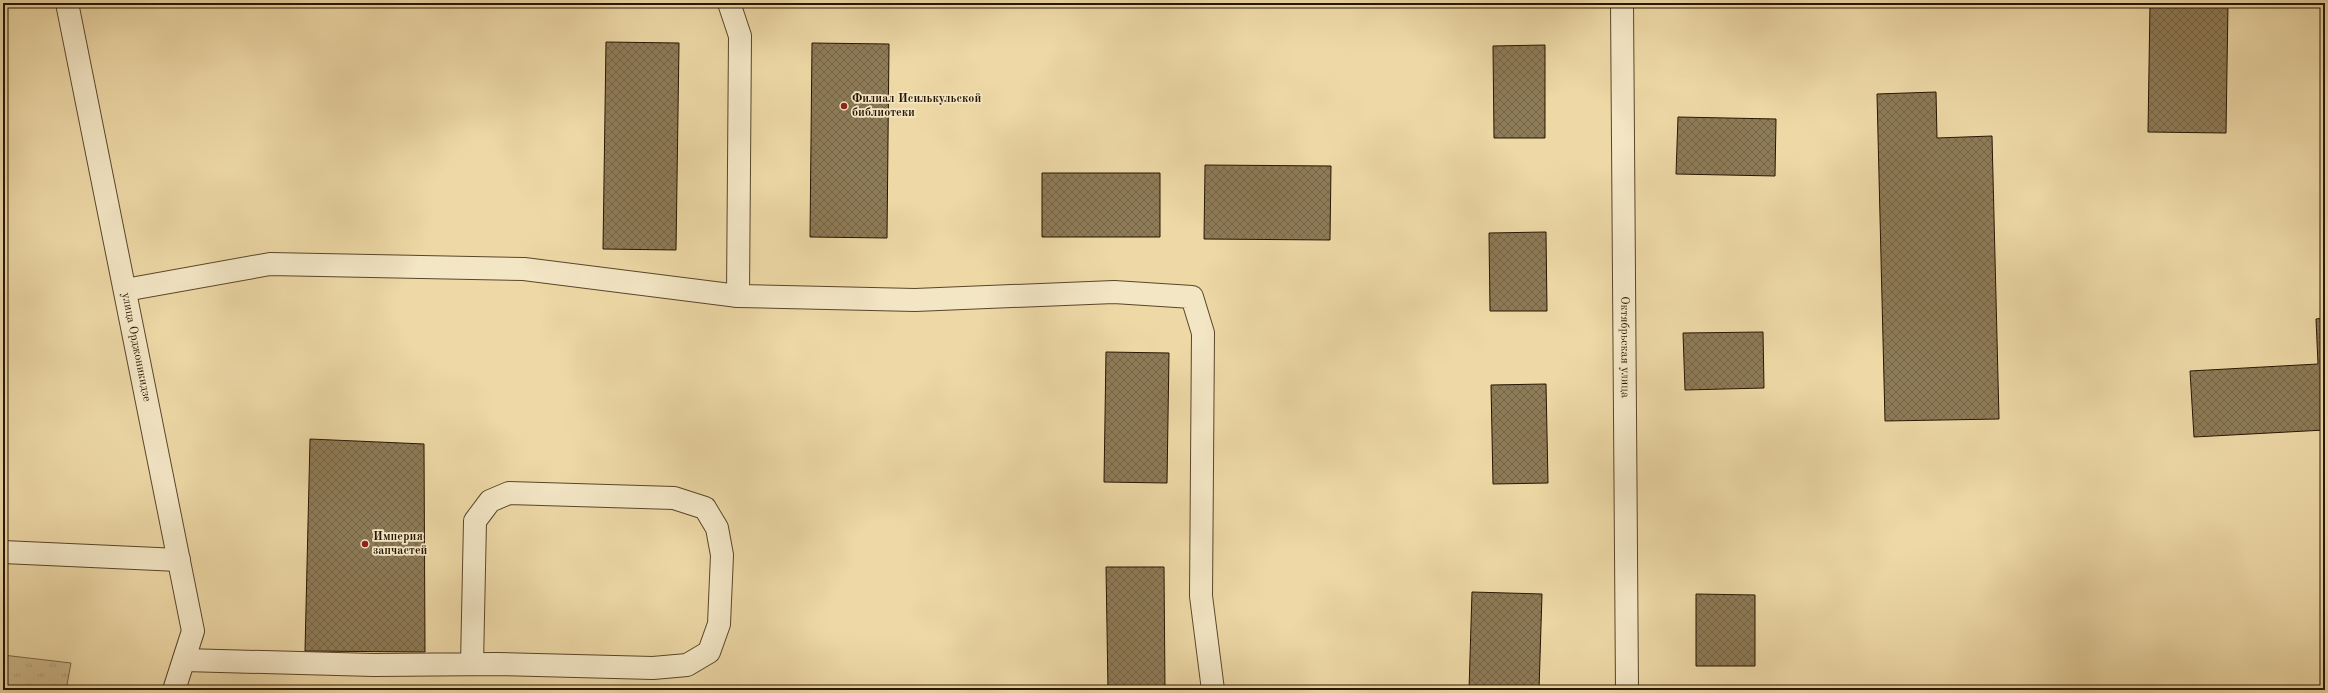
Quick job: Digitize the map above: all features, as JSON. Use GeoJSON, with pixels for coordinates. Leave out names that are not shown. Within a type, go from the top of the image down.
{"type":"FeatureCollection","features":[{"type":"Feature","properties":{"kind":"street","name":"улица Орджоникидзе"},"geometry":{"type":"LineString","coordinates":[[67,3],[126,290],[193,631],[174,690]]}},
{"type":"Feature","properties":{"kind":"street"},"geometry":{"type":"LineString","coordinates":[[729,3],[740,36],[738,296]]}},
{"type":"Feature","properties":{"kind":"street","name":"Октябрьская улица"},"geometry":{"type":"LineString","coordinates":[[1622,3],[1627,690]]}},
{"type":"Feature","properties":{"kind":"street"},"geometry":{"type":"LineString","coordinates":[[126,290],[270,264],[524,269],[738,296],[915,300],[1114,292],[1192,297],[1203,333],[1201,596],[1213,690]]}},
{"type":"Feature","properties":{"kind":"street"},"geometry":{"type":"LineString","coordinates":[[184,660],[374,666],[472,664],[653,668],[687,664],[709,652],[719,624],[722,555],[717,528],[705,508],[674,498],[525,493],[509,493],[490,501],[475,521],[472,664]]}},
{"type":"Feature","properties":{"kind":"street"},"geometry":{"type":"LineString","coordinates":[[3,552],[179,560]]}},
{"type":"Feature","properties":{"kind":"green space"},"geometry":{"type":"Polygon","coordinates":[[[3,655],[71,663],[66,690],[3,690],[3,655]]]}},
{"type":"Feature","properties":{"kind":"building"},"geometry":{"type":"Polygon","coordinates":[[[2150,3],[2228,3],[2226,133],[2148,132],[2150,3]]]}},
{"type":"Feature","properties":{"kind":"building"},"geometry":{"type":"Polygon","coordinates":[[[3,7],[5,7],[5,85],[3,85],[3,7]]]}},
{"type":"Feature","properties":{"kind":"building"},"geometry":{"type":"Polygon","coordinates":[[[606,42],[679,43],[676,250],[603,249],[606,42]]]}},
{"type":"Feature","properties":{"kind":"building"},"geometry":{"type":"Polygon","coordinates":[[[812,43],[889,44],[887,238],[810,237],[812,43]]]}},
{"type":"Feature","properties":{"kind":"building"},"geometry":{"type":"Polygon","coordinates":[[[1545,45],[1545,138],[1494,138],[1493,46],[1545,45]]]}},
{"type":"Feature","properties":{"kind":"building"},"geometry":{"type":"Polygon","coordinates":[[[1936,92],[1937,138],[1992,136],[1999,419],[1885,421],[1877,94],[1936,92]]]}},
{"type":"Feature","properties":{"kind":"building"},"geometry":{"type":"Polygon","coordinates":[[[1678,117],[1776,119],[1775,176],[1676,174],[1678,117]]]}},
{"type":"Feature","properties":{"kind":"building"},"geometry":{"type":"Polygon","coordinates":[[[1205,165],[1331,166],[1330,240],[1204,239],[1205,165]]]}},
{"type":"Feature","properties":{"kind":"building"},"geometry":{"type":"Polygon","coordinates":[[[1042,173],[1160,173],[1160,237],[1042,237],[1042,173]]]}},
{"type":"Feature","properties":{"kind":"building"},"geometry":{"type":"Polygon","coordinates":[[[1546,232],[1547,311],[1490,311],[1489,233],[1546,232]]]}},
{"type":"Feature","properties":{"kind":"building"},"geometry":{"type":"Polygon","coordinates":[[[2325,318],[2325,430],[2194,437],[2190,371],[2318,364],[2316,319],[2325,318]]]}},
{"type":"Feature","properties":{"kind":"building"},"geometry":{"type":"Polygon","coordinates":[[[1763,332],[1764,388],[1685,390],[1683,333],[1763,332]]]}},
{"type":"Feature","properties":{"kind":"building"},"geometry":{"type":"Polygon","coordinates":[[[1106,352],[1169,353],[1167,483],[1104,482],[1106,352]]]}},
{"type":"Feature","properties":{"kind":"building"},"geometry":{"type":"Polygon","coordinates":[[[1546,384],[1548,483],[1493,484],[1491,385],[1546,384]]]}},
{"type":"Feature","properties":{"kind":"building"},"geometry":{"type":"Polygon","coordinates":[[[310,439],[424,444],[425,652],[305,651],[310,439]]]}},
{"type":"Feature","properties":{"kind":"building"},"geometry":{"type":"Polygon","coordinates":[[[1106,567],[1164,567],[1165,690],[1108,690],[1106,567]]]}},
{"type":"Feature","properties":{"kind":"building"},"geometry":{"type":"Polygon","coordinates":[[[1472,592],[1542,594],[1539,690],[1469,690],[1472,592]]]}},
{"type":"Feature","properties":{"kind":"building"},"geometry":{"type":"Polygon","coordinates":[[[1696,594],[1755,595],[1755,666],[1696,666],[1696,594]]]}},
{"type":"Feature","properties":{"kind":"place","name":"Филиал Исилькульской библиотеки"},"geometry":{"type":"Point","coordinates":[844,106]}},
{"type":"Feature","properties":{"kind":"place","name":"Империя запчастей"},"geometry":{"type":"Point","coordinates":[365,544]}}]}
